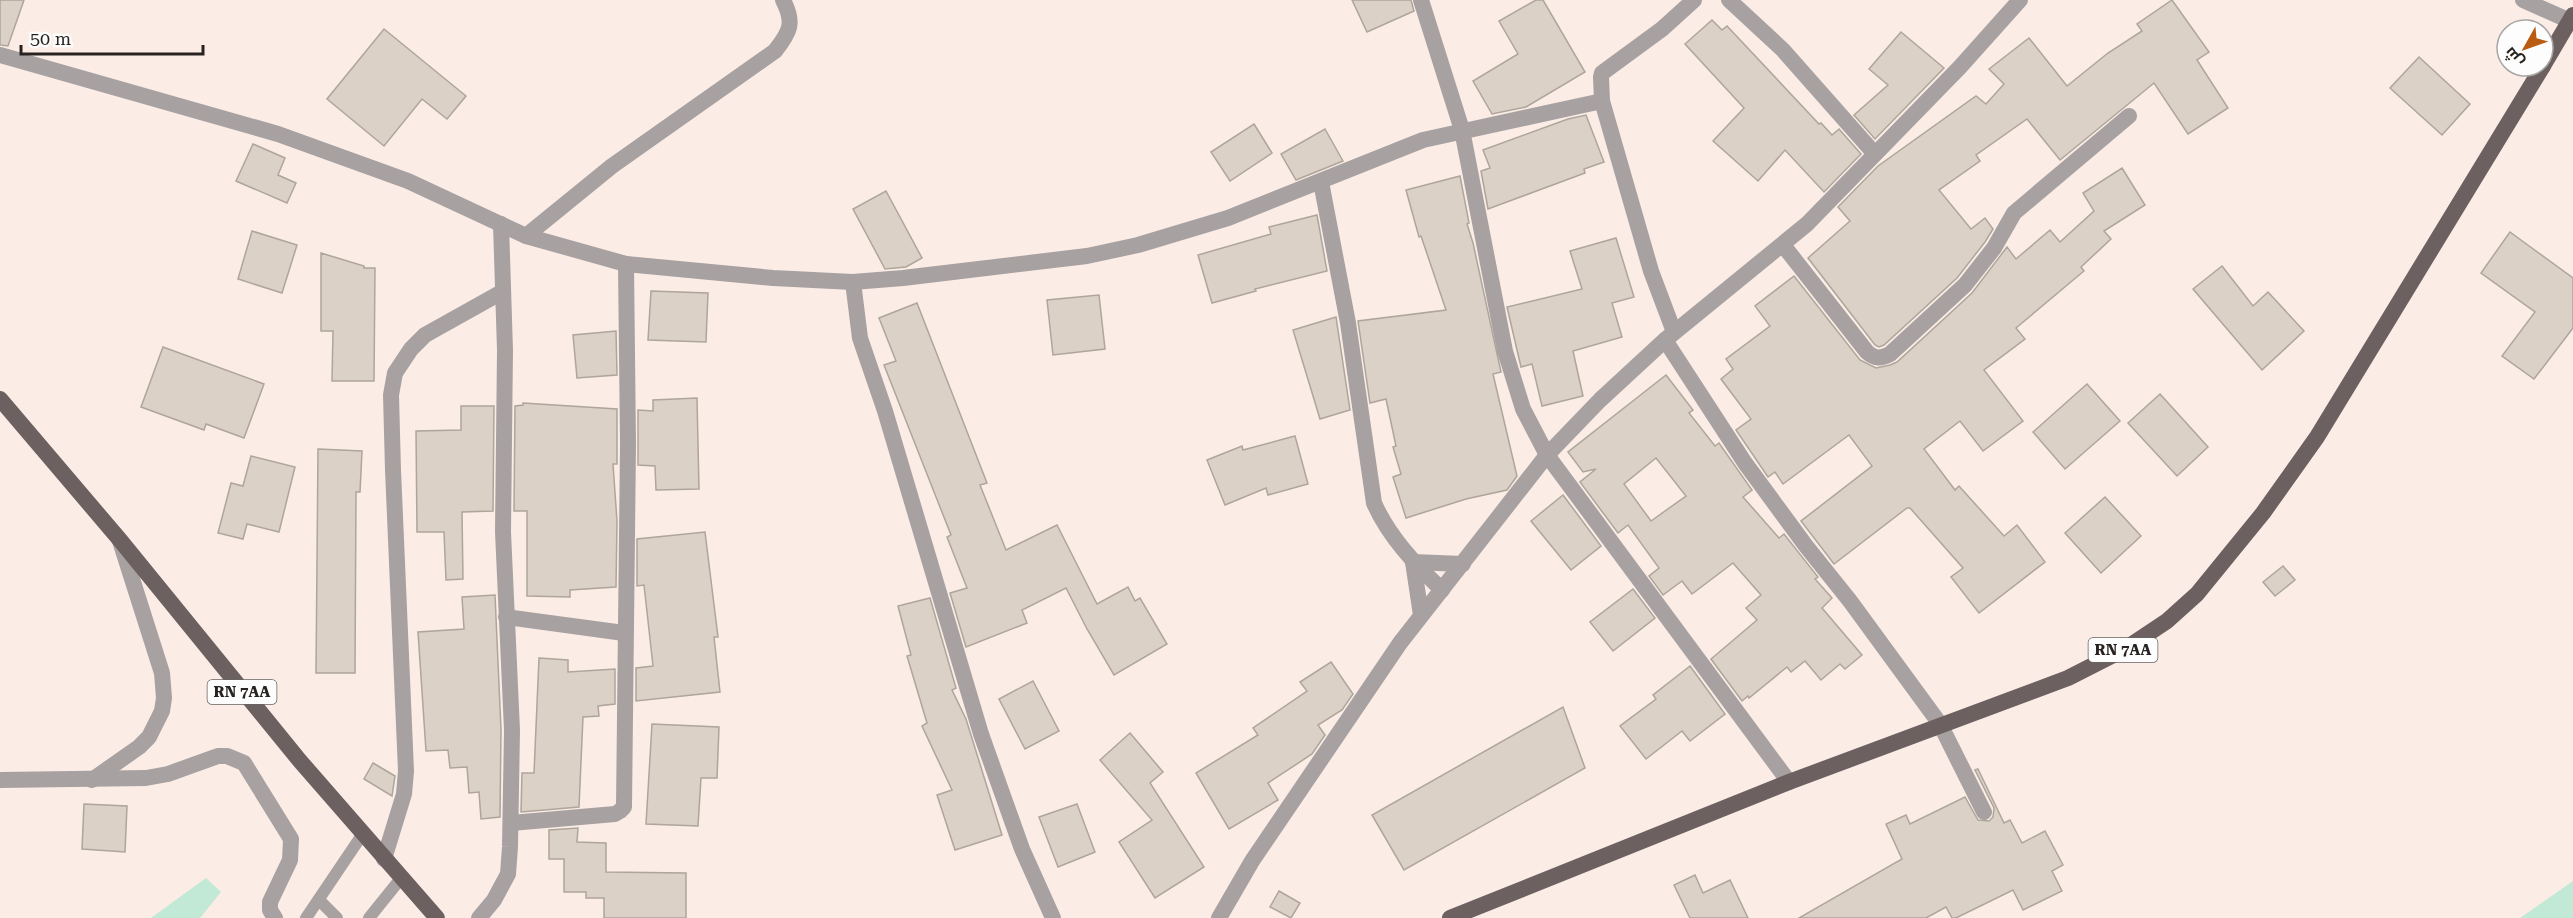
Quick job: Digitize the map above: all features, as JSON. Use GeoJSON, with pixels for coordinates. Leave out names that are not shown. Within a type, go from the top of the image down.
{"type":"FeatureCollection","features":[{"type":"Feature","properties":{"kind":"main road","name":"RN 7AA"},"geometry":{"type":"LineString","coordinates":[[2555,45],[2571,18]]}},
{"type":"Feature","properties":{"kind":"main road","name":"RN 7AA"},"geometry":{"type":"LineString","coordinates":[[1450,918],[1789,782],[2068,678],[2115,654],[2167,621],[2197,594],[2263,513],[2317,437],[2536,78]]}},
{"type":"Feature","properties":{"kind":"main road","name":"RN 7AA"},"geometry":{"type":"LineString","coordinates":[[0,399],[120,540],[362,835],[437,918]]}},
{"type":"Feature","properties":{"kind":"street"},"geometry":{"type":"LineString","coordinates":[[526,236],[612,166],[775,51],[788,36],[791,21],[783,0]]}},
{"type":"Feature","properties":{"kind":"street"},"geometry":{"type":"LineString","coordinates":[[1421,0],[1462,130],[1505,351],[1523,410],[1547,455],[1789,782]]}},
{"type":"Feature","properties":{"kind":"street"},"geometry":{"type":"LineString","coordinates":[[1694,0],[1662,29],[1602,73],[1600,77],[1602,101],[1670,336],[1745,463],[1940,724],[1984,812]]}},
{"type":"Feature","properties":{"kind":"street"},"geometry":{"type":"LineString","coordinates":[[1729,0],[1783,50],[1874,153]]}},
{"type":"Feature","properties":{"kind":"street"},"geometry":{"type":"LineString","coordinates":[[1219,918],[1252,861],[1421,615],[1547,455],[1600,400],[1670,336],[1807,224],[1960,67],[2020,0]]}},
{"type":"Feature","properties":{"kind":"street"},"geometry":{"type":"LineString","coordinates":[[2523,0],[2571,18]]}},
{"type":"Feature","properties":{"kind":"street"},"geometry":{"type":"LineString","coordinates":[[0,55],[278,134],[408,181],[526,236],[626,264],[772,278],[853,282],[960,272],[1108,252],[1198,228],[1321,182],[1423,140],[1602,101]]}},
{"type":"Feature","properties":{"kind":"street"},"geometry":{"type":"LineString","coordinates":[[1783,245],[1867,352],[1874,358],[1882,358],[1890,354],[1965,285],[1994,248],[2014,213],[2129,116]]}},
{"type":"Feature","properties":{"kind":"street"},"geometry":{"type":"LineString","coordinates":[[1321,182],[1348,324],[1374,503],[1380,516],[1413,562],[1442,590]]}},
{"type":"Feature","properties":{"kind":"street"},"geometry":{"type":"LineString","coordinates":[[479,918],[494,900],[508,874],[511,823],[512,730],[502,532],[505,350],[501,224]]}},
{"type":"Feature","properties":{"kind":"street"},"geometry":{"type":"LineString","coordinates":[[511,823],[615,814],[624,807],[624,633],[628,444],[626,264]]}},
{"type":"Feature","properties":{"kind":"street"},"geometry":{"type":"LineString","coordinates":[[853,282],[860,338],[885,411],[981,734],[1022,849],[1053,918]]}},
{"type":"Feature","properties":{"kind":"street"},"geometry":{"type":"LineString","coordinates":[[384,859],[404,794],[406,771],[392,438],[392,395],[395,374],[425,334],[502,292]]}},
{"type":"Feature","properties":{"kind":"street"},"geometry":{"type":"LineString","coordinates":[[92,780],[139,747],[149,737],[162,711],[164,698],[162,673],[120,540]]}},
{"type":"Feature","properties":{"kind":"street"},"geometry":{"type":"LineString","coordinates":[[1413,562],[1463,564]]}},
{"type":"Feature","properties":{"kind":"street"},"geometry":{"type":"LineString","coordinates":[[1413,562],[1421,615]]}},
{"type":"Feature","properties":{"kind":"street"},"geometry":{"type":"LineString","coordinates":[[506,617],[624,633]]}},
{"type":"Feature","properties":{"kind":"street"},"geometry":{"type":"LineString","coordinates":[[0,780],[146,778],[168,774],[218,756],[227,756],[244,763],[291,839],[290,860],[270,902],[273,917]]}},
{"type":"Feature","properties":{"kind":"lane"},"geometry":{"type":"LineString","coordinates":[[306,918],[362,835]]}},
{"type":"Feature","properties":{"kind":"lane"},"geometry":{"type":"LineString","coordinates":[[369,918],[402,877]]}},
{"type":"Feature","properties":{"kind":"lane"},"geometry":{"type":"LineString","coordinates":[[319,900],[337,918]]}},
{"type":"Feature","properties":{"kind":"green space"},"geometry":{"type":"Polygon","coordinates":[[[206,878],[221,892],[200,918],[151,918],[206,878]]]}},
{"type":"Feature","properties":{"kind":"green space"},"geometry":{"type":"Polygon","coordinates":[[[2573,881],[2573,918],[2520,918],[2573,881]]]}},
{"type":"Feature","properties":{"kind":"building"},"geometry":{"type":"Polygon","coordinates":[[[0,0],[24,0],[8,46],[0,45],[0,0]]]}},
{"type":"Feature","properties":{"kind":"building"},"geometry":{"type":"Polygon","coordinates":[[[1352,0],[1411,0],[1414,11],[1367,32],[1352,0]]]}},
{"type":"Feature","properties":{"kind":"building"},"geometry":{"type":"Polygon","coordinates":[[[1536,0],[1543,0],[1585,72],[1526,107],[1492,114],[1473,81],[1518,54],[1499,21],[1536,0]]]}},
{"type":"Feature","properties":{"kind":"building"},"geometry":{"type":"Polygon","coordinates":[[[2172,0],[2209,52],[2197,60],[2228,108],[2188,134],[2154,83],[2060,160],[2027,119],[1976,155],[1980,161],[1939,190],[1971,229],[1985,218],[1993,229],[1985,242],[1957,278],[1884,345],[1879,347],[1875,345],[1808,258],[1850,221],[1838,207],[1878,166],[1976,96],[1986,104],[2004,84],[1989,69],[2029,38],[2067,86],[2108,53],[2142,31],[2137,24],[2172,0]]]}},
{"type":"Feature","properties":{"kind":"building"},"geometry":{"type":"Polygon","coordinates":[[[1712,20],[1722,30],[1727,26],[1819,124],[1821,123],[1832,135],[1839,129],[1861,154],[1824,192],[1785,150],[1758,181],[1713,141],[1744,108],[1685,44],[1712,20]]]}},
{"type":"Feature","properties":{"kind":"building"},"geometry":{"type":"Polygon","coordinates":[[[384,29],[466,96],[447,119],[422,99],[384,146],[327,99],[384,29]]]}},
{"type":"Feature","properties":{"kind":"building"},"geometry":{"type":"Polygon","coordinates":[[[1901,32],[1944,68],[1875,139],[1854,115],[1888,85],[1869,69],[1901,32]]]}},
{"type":"Feature","properties":{"kind":"building"},"geometry":{"type":"Polygon","coordinates":[[[2419,57],[2470,104],[2442,135],[2390,88],[2419,57]]]}},
{"type":"Feature","properties":{"kind":"building"},"geometry":{"type":"Polygon","coordinates":[[[1586,115],[1604,162],[1584,169],[1585,173],[1488,209],[1481,171],[1490,168],[1483,150],[1568,119],[1586,115]]]}},
{"type":"Feature","properties":{"kind":"building"},"geometry":{"type":"Polygon","coordinates":[[[1254,124],[1272,153],[1230,181],[1211,152],[1254,124]]]}},
{"type":"Feature","properties":{"kind":"building"},"geometry":{"type":"Polygon","coordinates":[[[1325,129],[1343,161],[1296,180],[1281,154],[1325,129]]]}},
{"type":"Feature","properties":{"kind":"building"},"geometry":{"type":"Polygon","coordinates":[[[253,144],[285,158],[278,175],[296,183],[287,203],[236,181],[253,144]]]}},
{"type":"Feature","properties":{"kind":"building"},"geometry":{"type":"Polygon","coordinates":[[[2122,168],[2145,205],[2104,231],[2111,239],[2081,267],[2084,271],[2016,328],[2025,339],[1984,370],[2023,421],[1983,451],[1960,421],[1924,449],[1955,490],[1959,486],[2004,536],[2017,525],[2045,562],[1979,613],[1951,577],[1963,568],[1910,508],[1907,508],[1834,564],[1801,521],[1872,466],[1849,435],[1783,484],[1775,472],[1768,477],[1736,430],[1751,419],[1721,379],[1733,369],[1726,359],[1770,326],[1755,306],[1794,276],[1860,360],[1876,368],[1890,365],[1897,362],[1972,293],[2007,247],[2016,259],[2050,230],[2060,242],[2094,211],[2083,193],[2122,168]]]}},
{"type":"Feature","properties":{"kind":"building"},"geometry":{"type":"Polygon","coordinates":[[[1460,176],[1469,223],[1467,224],[1501,372],[1493,374],[1517,476],[1507,490],[1466,499],[1406,518],[1393,477],[1401,474],[1393,447],[1396,446],[1386,399],[1370,403],[1358,321],[1446,310],[1421,236],[1419,237],[1406,190],[1460,176]]]}},
{"type":"Feature","properties":{"kind":"building"},"geometry":{"type":"Polygon","coordinates":[[[886,191],[922,258],[906,267],[885,269],[853,209],[886,191]]]}},
{"type":"Feature","properties":{"kind":"building"},"geometry":{"type":"Polygon","coordinates":[[[1317,215],[1327,271],[1255,289],[1256,291],[1212,303],[1198,255],[1271,234],[1269,227],[1317,215]]]}},
{"type":"Feature","properties":{"kind":"building"},"geometry":{"type":"Polygon","coordinates":[[[252,231],[297,245],[282,293],[238,279],[252,231]]]}},
{"type":"Feature","properties":{"kind":"building"},"geometry":{"type":"Polygon","coordinates":[[[2510,232],[2573,278],[2573,328],[2534,379],[2502,356],[2535,312],[2481,273],[2510,232]]]}},
{"type":"Feature","properties":{"kind":"building"},"geometry":{"type":"Polygon","coordinates":[[[1616,238],[1634,297],[1612,303],[1622,337],[1573,351],[1583,396],[1542,406],[1532,364],[1521,367],[1507,307],[1582,289],[1570,251],[1616,238]]]}},
{"type":"Feature","properties":{"kind":"building"},"geometry":{"type":"Polygon","coordinates":[[[321,253],[364,266],[364,268],[375,268],[374,381],[332,381],[333,331],[321,331],[321,253]]]}},
{"type":"Feature","properties":{"kind":"building"},"geometry":{"type":"Polygon","coordinates":[[[2222,266],[2253,306],[2268,292],[2304,331],[2262,370],[2193,289],[2222,266]]]}},
{"type":"Feature","properties":{"kind":"building"},"geometry":{"type":"Polygon","coordinates":[[[651,291],[708,293],[706,342],[648,340],[651,291]]]}},
{"type":"Feature","properties":{"kind":"building"},"geometry":{"type":"Polygon","coordinates":[[[1099,295],[1105,349],[1053,355],[1047,300],[1099,295]]]}},
{"type":"Feature","properties":{"kind":"building"},"geometry":{"type":"Polygon","coordinates":[[[917,303],[987,483],[980,485],[1006,550],[1057,525],[1097,604],[1128,587],[1135,601],[1140,598],[1167,644],[1114,675],[1066,588],[1022,610],[1027,623],[966,647],[950,593],[967,588],[947,537],[951,535],[884,365],[896,361],[879,318],[917,303]]]}},
{"type":"Feature","properties":{"kind":"building"},"geometry":{"type":"Polygon","coordinates":[[[1336,317],[1350,410],[1320,419],[1293,330],[1336,317]]]}},
{"type":"Feature","properties":{"kind":"building"},"geometry":{"type":"Polygon","coordinates":[[[616,331],[617,375],[577,378],[573,335],[616,331]]]}},
{"type":"Feature","properties":{"kind":"building"},"geometry":{"type":"Polygon","coordinates":[[[163,347],[264,384],[244,438],[206,424],[204,430],[141,407],[163,347]]]}},
{"type":"Feature","properties":{"kind":"building"},"geometry":{"type":"Polygon","coordinates":[[[1666,375],[1693,410],[1689,413],[1715,446],[1719,443],[1752,490],[1743,497],[1779,538],[1784,534],[1818,577],[1815,579],[1832,598],[1822,608],[1862,655],[1845,669],[1840,664],[1821,680],[1805,661],[1791,672],[1787,667],[1749,698],[1748,696],[1742,701],[1711,659],[1757,620],[1746,608],[1761,595],[1733,563],[1692,594],[1682,581],[1663,595],[1649,576],[1659,568],[1628,525],[1618,533],[1580,482],[1596,469],[1583,472],[1568,452],[1666,375]],[[1656,458],[1624,484],[1651,521],[1686,496],[1656,458]]]}},
{"type":"Feature","properties":{"kind":"building"},"geometry":{"type":"Polygon","coordinates":[[[2087,384],[2120,421],[2065,469],[2033,432],[2087,384]]]}},
{"type":"Feature","properties":{"kind":"building"},"geometry":{"type":"Polygon","coordinates":[[[2160,394],[2208,447],[2177,476],[2128,423],[2160,394]]]}},
{"type":"Feature","properties":{"kind":"building"},"geometry":{"type":"Polygon","coordinates":[[[697,398],[699,489],[656,490],[655,466],[638,465],[638,410],[653,411],[653,400],[697,398]]]}},
{"type":"Feature","properties":{"kind":"building"},"geometry":{"type":"Polygon","coordinates":[[[523,403],[617,409],[617,464],[613,464],[617,521],[616,587],[570,590],[570,597],[527,596],[527,511],[514,511],[515,406],[523,405],[523,403]]]}},
{"type":"Feature","properties":{"kind":"building"},"geometry":{"type":"Polygon","coordinates":[[[461,406],[494,406],[493,511],[462,512],[463,579],[446,580],[444,532],[417,532],[416,431],[461,430],[461,406]]]}},
{"type":"Feature","properties":{"kind":"building"},"geometry":{"type":"Polygon","coordinates":[[[1295,436],[1308,484],[1268,495],[1266,488],[1225,505],[1207,460],[1242,446],[1243,450],[1295,436]]]}},
{"type":"Feature","properties":{"kind":"building"},"geometry":{"type":"Polygon","coordinates":[[[318,449],[362,451],[360,492],[356,492],[355,673],[316,673],[318,449]]]}},
{"type":"Feature","properties":{"kind":"building"},"geometry":{"type":"Polygon","coordinates":[[[251,456],[295,467],[279,532],[247,524],[243,539],[218,533],[231,483],[243,486],[251,456]]]}},
{"type":"Feature","properties":{"kind":"building"},"geometry":{"type":"Polygon","coordinates":[[[1563,495],[1601,546],[1571,570],[1531,521],[1563,495]]]}},
{"type":"Feature","properties":{"kind":"building"},"geometry":{"type":"Polygon","coordinates":[[[2105,497],[2141,536],[2101,573],[2065,533],[2105,497]]]}},
{"type":"Feature","properties":{"kind":"building"},"geometry":{"type":"Polygon","coordinates":[[[705,532],[718,637],[714,637],[720,692],[636,701],[636,668],[653,666],[644,585],[637,586],[637,539],[705,532]]]}},
{"type":"Feature","properties":{"kind":"building"},"geometry":{"type":"Polygon","coordinates":[[[2283,566],[2295,580],[2275,596],[2263,582],[2283,566]]]}},
{"type":"Feature","properties":{"kind":"building"},"geometry":{"type":"Polygon","coordinates":[[[1633,589],[1655,618],[1613,651],[1590,622],[1633,589]]]}},
{"type":"Feature","properties":{"kind":"building"},"geometry":{"type":"Polygon","coordinates":[[[495,595],[501,730],[500,817],[481,819],[479,792],[469,793],[467,767],[450,768],[448,750],[426,751],[418,632],[464,629],[462,597],[495,595]]]}},
{"type":"Feature","properties":{"kind":"building"},"geometry":{"type":"Polygon","coordinates":[[[930,598],[956,688],[952,690],[966,719],[1002,835],[955,850],[937,795],[952,790],[922,726],[927,723],[907,656],[911,655],[898,606],[930,598]]]}},
{"type":"Feature","properties":{"kind":"building"},"geometry":{"type":"Polygon","coordinates":[[[539,658],[568,660],[568,672],[615,669],[615,704],[598,706],[599,716],[583,717],[579,807],[521,812],[522,773],[534,773],[539,658]]]}},
{"type":"Feature","properties":{"kind":"building"},"geometry":{"type":"Polygon","coordinates":[[[1331,662],[1353,694],[1342,710],[1318,725],[1325,735],[1312,754],[1268,783],[1278,800],[1229,829],[1196,773],[1258,735],[1253,728],[1307,691],[1300,682],[1331,662]]]}},
{"type":"Feature","properties":{"kind":"building"},"geometry":{"type":"Polygon","coordinates":[[[1690,666],[1725,714],[1690,741],[1682,731],[1646,759],[1620,726],[1656,699],[1653,695],[1690,666]]]}},
{"type":"Feature","properties":{"kind":"building"},"geometry":{"type":"Polygon","coordinates":[[[1033,681],[1059,731],[1025,749],[999,699],[1033,681]]]}},
{"type":"Feature","properties":{"kind":"building"},"geometry":{"type":"Polygon","coordinates":[[[1563,707],[1585,768],[1404,870],[1372,815],[1563,707]]]}},
{"type":"Feature","properties":{"kind":"building"},"geometry":{"type":"Polygon","coordinates":[[[652,724],[719,727],[717,778],[701,778],[698,826],[646,824],[652,724]]]}},
{"type":"Feature","properties":{"kind":"building"},"geometry":{"type":"Polygon","coordinates":[[[1130,733],[1163,772],[1150,783],[1204,867],[1155,898],[1119,842],[1152,820],[1100,760],[1130,733]]]}},
{"type":"Feature","properties":{"kind":"building"},"geometry":{"type":"Polygon","coordinates":[[[373,763],[395,776],[392,796],[364,779],[373,763]]]}},
{"type":"Feature","properties":{"kind":"building"},"geometry":{"type":"Polygon","coordinates":[[[1978,769],[2004,823],[2010,820],[2022,843],[2045,831],[2063,865],[2052,871],[2062,891],[2023,910],[2013,890],[1956,918],[1952,918],[1946,907],[1926,918],[1799,918],[1902,859],[1886,824],[1906,815],[1910,824],[1965,797],[1978,820],[1989,821],[1993,817],[1994,808],[1975,770],[1978,769]]]}},
{"type":"Feature","properties":{"kind":"building"},"geometry":{"type":"Polygon","coordinates":[[[84,804],[127,806],[125,852],[82,849],[84,804]]]}},
{"type":"Feature","properties":{"kind":"building"},"geometry":{"type":"Polygon","coordinates":[[[1077,804],[1095,852],[1058,867],[1039,817],[1077,804]]]}},
{"type":"Feature","properties":{"kind":"building"},"geometry":{"type":"Polygon","coordinates":[[[578,828],[577,842],[606,843],[606,872],[686,873],[686,918],[604,918],[604,898],[586,898],[586,892],[564,892],[564,859],[549,859],[549,830],[578,828]]]}},
{"type":"Feature","properties":{"kind":"building"},"geometry":{"type":"Polygon","coordinates":[[[1695,875],[1703,893],[1730,880],[1748,918],[1690,918],[1674,885],[1695,875]]]}},
{"type":"Feature","properties":{"kind":"building"},"geometry":{"type":"Polygon","coordinates":[[[1279,891],[1300,903],[1291,918],[1270,907],[1279,891]]]}}]}
